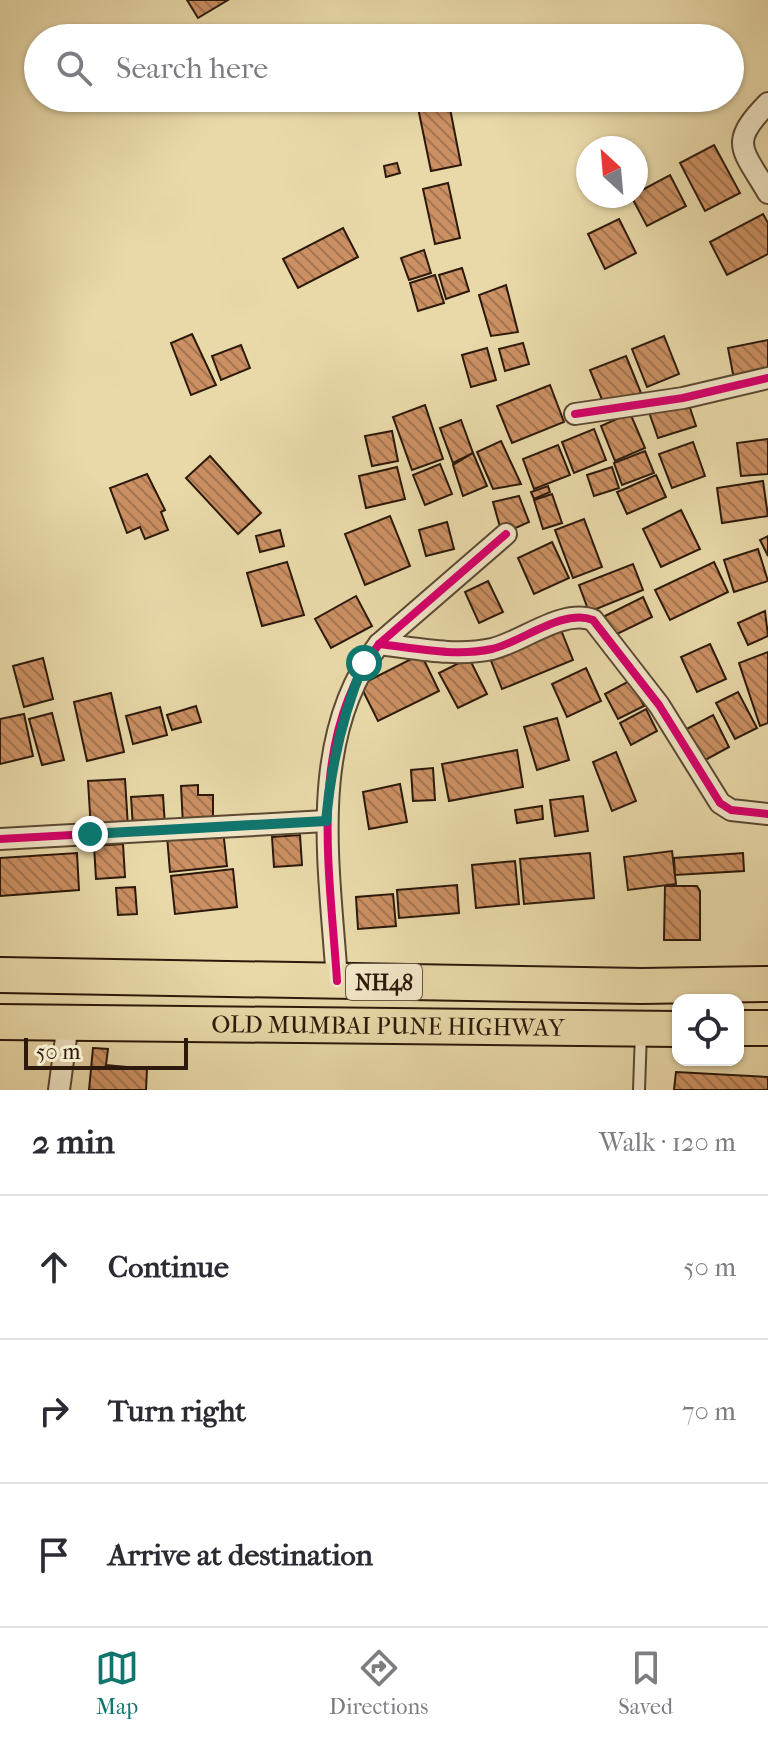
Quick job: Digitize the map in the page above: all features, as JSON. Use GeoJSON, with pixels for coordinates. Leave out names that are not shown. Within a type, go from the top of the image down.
{"type":"FeatureCollection","features":[{"type":"Feature","properties":{"kind":"highway","name":"OLD MUMBAI PUNE HIGHWAY"},"geometry":{"type":"LineString","coordinates":[[0,975],[642,986],[768,984]]}},
{"type":"Feature","properties":{"kind":"highway","name":"OLD MUMBAI PUNE HIGHWAY"},"geometry":{"type":"LineString","coordinates":[[0,1022],[672,1029]]}},
{"type":"Feature","properties":{"kind":"highway"},"geometry":{"type":"LineString","coordinates":[[744,1028],[768,1028]]}},
{"type":"Feature","properties":{"kind":"street"},"geometry":{"type":"LineString","coordinates":[[768,103],[746,127],[742,139],[746,154],[768,193]]}},
{"type":"Feature","properties":{"kind":"street"},"geometry":{"type":"LineString","coordinates":[[575,414],[683,398],[768,378]]}},
{"type":"Feature","properties":{"kind":"street"},"geometry":{"type":"LineString","coordinates":[[337,981],[326,821],[329,781],[342,714],[364,663],[379,644],[506,534]]}},
{"type":"Feature","properties":{"kind":"street"},"geometry":{"type":"LineString","coordinates":[[379,644],[473,652],[495,648],[556,624],[584,617],[593,620],[659,705],[720,803],[731,810],[768,814]]}},
{"type":"Feature","properties":{"kind":"street"},"geometry":{"type":"LineString","coordinates":[[0,839],[326,821]]}},
{"type":"Feature","properties":{"kind":"street"},"geometry":{"type":"LineString","coordinates":[[59,1090],[68,1023]]}},
{"type":"Feature","properties":{"kind":"lane"},"geometry":{"type":"LineString","coordinates":[[639,1090],[641,1030]]}},
{"type":"Feature","properties":{"kind":"building"},"geometry":{"type":"Polygon","coordinates":[[[187,0],[228,0],[198,18],[187,0]]]}},
{"type":"Feature","properties":{"kind":"building"},"geometry":{"type":"Polygon","coordinates":[[[419,112],[451,112],[461,165],[431,171],[419,112]]]}},
{"type":"Feature","properties":{"kind":"building"},"geometry":{"type":"Polygon","coordinates":[[[714,145],[740,193],[705,211],[680,163],[714,145]]]}},
{"type":"Feature","properties":{"kind":"building"},"geometry":{"type":"Polygon","coordinates":[[[397,163],[400,173],[386,177],[384,166],[397,163]]]}},
{"type":"Feature","properties":{"kind":"building"},"geometry":{"type":"Polygon","coordinates":[[[670,175],[686,206],[647,226],[637,208],[648,208],[648,187],[670,175]]]}},
{"type":"Feature","properties":{"kind":"building"},"geometry":{"type":"Polygon","coordinates":[[[448,183],[460,238],[435,244],[423,189],[448,183]]]}},
{"type":"Feature","properties":{"kind":"building"},"geometry":{"type":"Polygon","coordinates":[[[763,214],[768,223],[768,254],[727,275],[710,242],[763,214]]]}},
{"type":"Feature","properties":{"kind":"building"},"geometry":{"type":"Polygon","coordinates":[[[619,219],[636,253],[605,269],[588,234],[619,219]]]}},
{"type":"Feature","properties":{"kind":"building"},"geometry":{"type":"Polygon","coordinates":[[[343,228],[358,257],[298,288],[283,259],[343,228]]]}},
{"type":"Feature","properties":{"kind":"building"},"geometry":{"type":"Polygon","coordinates":[[[424,250],[431,273],[409,280],[401,258],[424,250]]]}},
{"type":"Feature","properties":{"kind":"building"},"geometry":{"type":"Polygon","coordinates":[[[462,268],[469,291],[446,299],[439,275],[462,268]]]}},
{"type":"Feature","properties":{"kind":"building"},"geometry":{"type":"Polygon","coordinates":[[[435,275],[444,303],[418,311],[410,283],[435,275]]]}},
{"type":"Feature","properties":{"kind":"building"},"geometry":{"type":"Polygon","coordinates":[[[506,285],[518,332],[491,336],[479,295],[506,285]]]}},
{"type":"Feature","properties":{"kind":"building"},"geometry":{"type":"Polygon","coordinates":[[[192,334],[216,385],[191,395],[171,343],[192,334]]]}},
{"type":"Feature","properties":{"kind":"building"},"geometry":{"type":"Polygon","coordinates":[[[664,336],[679,374],[647,387],[632,349],[664,336]]]}},
{"type":"Feature","properties":{"kind":"building"},"geometry":{"type":"Polygon","coordinates":[[[768,340],[768,372],[734,379],[728,348],[768,340]]]}},
{"type":"Feature","properties":{"kind":"building"},"geometry":{"type":"Polygon","coordinates":[[[523,343],[529,364],[505,371],[499,349],[523,343]]]}},
{"type":"Feature","properties":{"kind":"building"},"geometry":{"type":"Polygon","coordinates":[[[241,345],[250,368],[221,380],[212,356],[241,345]]]}},
{"type":"Feature","properties":{"kind":"building"},"geometry":{"type":"Polygon","coordinates":[[[487,348],[496,380],[471,387],[462,355],[487,348]]]}},
{"type":"Feature","properties":{"kind":"building"},"geometry":{"type":"Polygon","coordinates":[[[626,356],[641,393],[605,407],[590,370],[626,356]]]}},
{"type":"Feature","properties":{"kind":"building"},"geometry":{"type":"Polygon","coordinates":[[[550,385],[564,422],[512,443],[497,406],[550,385]]]}},
{"type":"Feature","properties":{"kind":"building"},"geometry":{"type":"Polygon","coordinates":[[[687,399],[696,426],[658,438],[649,412],[687,399]]]}},
{"type":"Feature","properties":{"kind":"building"},"geometry":{"type":"Polygon","coordinates":[[[425,405],[443,459],[412,470],[393,417],[425,405]]]}},
{"type":"Feature","properties":{"kind":"building"},"geometry":{"type":"Polygon","coordinates":[[[630,413],[645,448],[615,461],[601,426],[630,413]]]}},
{"type":"Feature","properties":{"kind":"building"},"geometry":{"type":"Polygon","coordinates":[[[461,420],[473,453],[453,463],[440,428],[461,420]]]}},
{"type":"Feature","properties":{"kind":"building"},"geometry":{"type":"Polygon","coordinates":[[[594,429],[606,460],[574,473],[562,442],[594,429]]]}},
{"type":"Feature","properties":{"kind":"building"},"geometry":{"type":"Polygon","coordinates":[[[392,431],[398,461],[372,466],[365,436],[392,431]]]}},
{"type":"Feature","properties":{"kind":"building"},"geometry":{"type":"Polygon","coordinates":[[[768,439],[768,474],[741,476],[737,443],[768,439]]]}},
{"type":"Feature","properties":{"kind":"building"},"geometry":{"type":"Polygon","coordinates":[[[501,441],[521,484],[493,489],[477,452],[501,441]]]}},
{"type":"Feature","properties":{"kind":"building"},"geometry":{"type":"Polygon","coordinates":[[[693,442],[705,476],[672,488],[659,454],[693,442]]]}},
{"type":"Feature","properties":{"kind":"building"},"geometry":{"type":"Polygon","coordinates":[[[558,445],[570,475],[534,489],[523,459],[558,445]]]}},
{"type":"Feature","properties":{"kind":"building"},"geometry":{"type":"Polygon","coordinates":[[[645,451],[654,473],[622,485],[614,463],[645,451]]]}},
{"type":"Feature","properties":{"kind":"building"},"geometry":{"type":"Polygon","coordinates":[[[473,453],[487,486],[463,496],[453,465],[473,453]]]}},
{"type":"Feature","properties":{"kind":"building"},"geometry":{"type":"Polygon","coordinates":[[[210,456],[261,513],[238,534],[186,478],[210,456]]]}},
{"type":"Feature","properties":{"kind":"building"},"geometry":{"type":"Polygon","coordinates":[[[440,464],[452,494],[425,505],[413,475],[440,464]]]}},
{"type":"Feature","properties":{"kind":"building"},"geometry":{"type":"Polygon","coordinates":[[[397,467],[405,499],[366,508],[359,476],[397,467]]]}},
{"type":"Feature","properties":{"kind":"building"},"geometry":{"type":"Polygon","coordinates":[[[612,467],[619,488],[594,496],[587,475],[612,467]]]}},
{"type":"Feature","properties":{"kind":"building"},"geometry":{"type":"Polygon","coordinates":[[[147,474],[165,510],[161,512],[168,530],[145,539],[140,527],[127,533],[110,488],[147,474]]]}},
{"type":"Feature","properties":{"kind":"building"},"geometry":{"type":"Polygon","coordinates":[[[656,475],[666,497],[627,514],[617,492],[656,475]]]}},
{"type":"Feature","properties":{"kind":"building"},"geometry":{"type":"Polygon","coordinates":[[[763,481],[768,516],[722,523],[717,488],[763,481]]]}},
{"type":"Feature","properties":{"kind":"building"},"geometry":{"type":"Polygon","coordinates":[[[548,486],[550,492],[534,499],[531,492],[548,486]]]}},
{"type":"Feature","properties":{"kind":"building"},"geometry":{"type":"Polygon","coordinates":[[[552,494],[562,523],[543,529],[534,500],[552,494]]]}},
{"type":"Feature","properties":{"kind":"building"},"geometry":{"type":"Polygon","coordinates":[[[519,496],[529,522],[502,534],[493,502],[519,496]]]}},
{"type":"Feature","properties":{"kind":"building"},"geometry":{"type":"Polygon","coordinates":[[[681,510],[700,549],[661,567],[643,529],[681,510]]]}},
{"type":"Feature","properties":{"kind":"building"},"geometry":{"type":"Polygon","coordinates":[[[390,516],[410,566],[365,585],[345,534],[390,516]]]}},
{"type":"Feature","properties":{"kind":"building"},"geometry":{"type":"Polygon","coordinates":[[[584,519],[602,567],[573,578],[555,530],[584,519]]]}},
{"type":"Feature","properties":{"kind":"building"},"geometry":{"type":"Polygon","coordinates":[[[447,522],[454,549],[426,556],[419,530],[447,522]]]}},
{"type":"Feature","properties":{"kind":"building"},"geometry":{"type":"Polygon","coordinates":[[[280,530],[284,546],[260,552],[256,536],[280,530]]]}},
{"type":"Feature","properties":{"kind":"building"},"geometry":{"type":"Polygon","coordinates":[[[768,536],[768,556],[760,540],[768,536]]]}},
{"type":"Feature","properties":{"kind":"building"},"geometry":{"type":"Polygon","coordinates":[[[552,542],[569,578],[534,594],[518,558],[552,542]]]}},
{"type":"Feature","properties":{"kind":"building"},"geometry":{"type":"Polygon","coordinates":[[[758,549],[768,581],[734,592],[724,560],[758,549]]]}},
{"type":"Feature","properties":{"kind":"building"},"geometry":{"type":"Polygon","coordinates":[[[287,562],[304,615],[262,626],[247,573],[287,562]]]}},
{"type":"Feature","properties":{"kind":"building"},"geometry":{"type":"Polygon","coordinates":[[[714,562],[728,592],[670,620],[655,590],[714,562]]]}},
{"type":"Feature","properties":{"kind":"building"},"geometry":{"type":"Polygon","coordinates":[[[633,564],[643,590],[589,612],[579,585],[633,564]]]}},
{"type":"Feature","properties":{"kind":"building"},"geometry":{"type":"Polygon","coordinates":[[[488,581],[503,612],[479,623],[465,592],[488,581]]]}},
{"type":"Feature","properties":{"kind":"building"},"geometry":{"type":"Polygon","coordinates":[[[356,596],[372,626],[331,648],[315,619],[356,596]]]}},
{"type":"Feature","properties":{"kind":"building"},"geometry":{"type":"Polygon","coordinates":[[[643,597],[652,617],[613,636],[603,617],[643,597]]]}},
{"type":"Feature","properties":{"kind":"building"},"geometry":{"type":"Polygon","coordinates":[[[765,611],[768,636],[748,645],[738,623],[765,611]]]}},
{"type":"Feature","properties":{"kind":"building"},"geometry":{"type":"Polygon","coordinates":[[[561,630],[573,660],[502,689],[490,658],[561,630]]]}},
{"type":"Feature","properties":{"kind":"building"},"geometry":{"type":"Polygon","coordinates":[[[710,644],[726,679],[697,692],[681,657],[710,644]]]}},
{"type":"Feature","properties":{"kind":"building"},"geometry":{"type":"Polygon","coordinates":[[[768,652],[768,723],[760,726],[739,663],[768,652]]]}},
{"type":"Feature","properties":{"kind":"building"},"geometry":{"type":"Polygon","coordinates":[[[421,654],[439,691],[378,721],[360,685],[421,654]]]}},
{"type":"Feature","properties":{"kind":"building"},"geometry":{"type":"Polygon","coordinates":[[[43,658],[53,699],[24,707],[13,666],[43,658]]]}},
{"type":"Feature","properties":{"kind":"building"},"geometry":{"type":"Polygon","coordinates":[[[469,658],[487,694],[458,708],[439,673],[469,658]]]}},
{"type":"Feature","properties":{"kind":"building"},"geometry":{"type":"Polygon","coordinates":[[[586,668],[601,701],[567,717],[552,684],[586,668]]]}},
{"type":"Feature","properties":{"kind":"building"},"geometry":{"type":"Polygon","coordinates":[[[631,680],[644,706],[618,719],[605,694],[631,680]]]}},
{"type":"Feature","properties":{"kind":"building"},"geometry":{"type":"Polygon","coordinates":[[[738,692],[757,728],[735,739],[716,703],[738,692]]]}},
{"type":"Feature","properties":{"kind":"building"},"geometry":{"type":"Polygon","coordinates":[[[111,693],[124,752],[87,761],[74,702],[111,693]]]}},
{"type":"Feature","properties":{"kind":"building"},"geometry":{"type":"Polygon","coordinates":[[[196,706],[201,722],[172,730],[167,715],[196,706]]]}},
{"type":"Feature","properties":{"kind":"building"},"geometry":{"type":"Polygon","coordinates":[[[160,707],[167,735],[133,744],[126,716],[160,707]]]}},
{"type":"Feature","properties":{"kind":"building"},"geometry":{"type":"Polygon","coordinates":[[[646,709],[657,731],[631,745],[620,723],[646,709]]]}},
{"type":"Feature","properties":{"kind":"building"},"geometry":{"type":"Polygon","coordinates":[[[52,713],[64,760],[42,765],[29,719],[52,713]]]}},
{"type":"Feature","properties":{"kind":"building"},"geometry":{"type":"Polygon","coordinates":[[[24,714],[33,756],[0,764],[0,719],[24,714]]]}},
{"type":"Feature","properties":{"kind":"building"},"geometry":{"type":"Polygon","coordinates":[[[713,715],[729,747],[698,764],[681,732],[713,715]]]}},
{"type":"Feature","properties":{"kind":"building"},"geometry":{"type":"Polygon","coordinates":[[[557,718],[569,760],[537,770],[524,727],[557,718]]]}},
{"type":"Feature","properties":{"kind":"building"},"geometry":{"type":"Polygon","coordinates":[[[517,750],[523,787],[449,801],[442,764],[517,750]]]}},
{"type":"Feature","properties":{"kind":"building"},"geometry":{"type":"Polygon","coordinates":[[[616,752],[636,801],[612,811],[593,762],[616,752]]]}},
{"type":"Feature","properties":{"kind":"building"},"geometry":{"type":"Polygon","coordinates":[[[433,768],[435,800],[413,801],[411,770],[433,768]]]}},
{"type":"Feature","properties":{"kind":"building"},"geometry":{"type":"Polygon","coordinates":[[[125,779],[128,827],[91,830],[88,781],[125,779]]]}},
{"type":"Feature","properties":{"kind":"building"},"geometry":{"type":"Polygon","coordinates":[[[400,784],[407,822],[369,829],[363,792],[400,784]]]}},
{"type":"Feature","properties":{"kind":"building"},"geometry":{"type":"Polygon","coordinates":[[[198,785],[198,795],[213,795],[213,824],[183,825],[181,786],[198,785]]]}},
{"type":"Feature","properties":{"kind":"building"},"geometry":{"type":"Polygon","coordinates":[[[163,795],[165,826],[133,828],[131,797],[163,795]]]}},
{"type":"Feature","properties":{"kind":"building"},"geometry":{"type":"Polygon","coordinates":[[[583,796],[588,831],[555,836],[550,800],[583,796]]]}},
{"type":"Feature","properties":{"kind":"building"},"geometry":{"type":"Polygon","coordinates":[[[542,806],[543,819],[517,823],[515,810],[542,806]]]}},
{"type":"Feature","properties":{"kind":"building"},"geometry":{"type":"Polygon","coordinates":[[[223,830],[227,866],[170,872],[167,836],[223,830]]]}},
{"type":"Feature","properties":{"kind":"building"},"geometry":{"type":"Polygon","coordinates":[[[300,835],[302,865],[274,867],[272,837],[300,835]]]}},
{"type":"Feature","properties":{"kind":"building"},"geometry":{"type":"Polygon","coordinates":[[[123,844],[125,877],[96,879],[94,846],[123,844]]]}},
{"type":"Feature","properties":{"kind":"building"},"geometry":{"type":"Polygon","coordinates":[[[672,851],[676,884],[628,890],[624,857],[672,851]]]}},
{"type":"Feature","properties":{"kind":"building"},"geometry":{"type":"Polygon","coordinates":[[[77,853],[79,890],[0,896],[0,858],[77,853]]]}},
{"type":"Feature","properties":{"kind":"building"},"geometry":{"type":"Polygon","coordinates":[[[590,853],[594,898],[524,904],[520,859],[590,853]]]}},
{"type":"Feature","properties":{"kind":"building"},"geometry":{"type":"Polygon","coordinates":[[[743,853],[744,871],[675,875],[674,858],[743,853]]]}},
{"type":"Feature","properties":{"kind":"building"},"geometry":{"type":"Polygon","coordinates":[[[515,861],[519,904],[476,908],[472,865],[515,861]]]}},
{"type":"Feature","properties":{"kind":"building"},"geometry":{"type":"Polygon","coordinates":[[[233,869],[237,907],[175,914],[171,876],[233,869]]]}},
{"type":"Feature","properties":{"kind":"building"},"geometry":{"type":"Polygon","coordinates":[[[457,885],[459,913],[399,918],[397,890],[457,885]]]}},
{"type":"Feature","properties":{"kind":"building"},"geometry":{"type":"Polygon","coordinates":[[[665,886],[697,886],[700,891],[700,940],[664,940],[665,886]]]}},
{"type":"Feature","properties":{"kind":"building"},"geometry":{"type":"Polygon","coordinates":[[[135,887],[137,914],[118,915],[116,888],[135,887]]]}},
{"type":"Feature","properties":{"kind":"building"},"geometry":{"type":"Polygon","coordinates":[[[393,894],[396,926],[358,929],[356,897],[393,894]]]}},
{"type":"Feature","properties":{"kind":"building"},"geometry":{"type":"Polygon","coordinates":[[[93,1048],[108,1049],[106,1065],[147,1069],[146,1090],[89,1090],[93,1048]]]}},
{"type":"Feature","properties":{"kind":"building"},"geometry":{"type":"Polygon","coordinates":[[[676,1072],[768,1077],[768,1090],[674,1090],[676,1072]]]}},
{"type":"Feature","properties":{"kind":"cycle path"},"geometry":{"type":"LineString","coordinates":[[575,414],[683,398],[768,378]]}},
{"type":"Feature","properties":{"kind":"cycle path"},"geometry":{"type":"LineString","coordinates":[[337,981],[330,895],[328,806],[332,763],[341,721],[356,681],[379,644],[506,534]]}},
{"type":"Feature","properties":{"kind":"cycle path"},"geometry":{"type":"LineString","coordinates":[[379,644],[435,651],[478,651],[504,645],[569,618],[593,620],[659,705],[720,803],[731,810],[768,814]]}},
{"type":"Feature","properties":{"kind":"cycle path"},"geometry":{"type":"LineString","coordinates":[[0,839],[326,821]]}},
{"type":"Feature","properties":{"kind":"route"},"geometry":{"type":"LineString","coordinates":[[90,834],[326,821],[329,781],[342,714],[364,663]]}}]}
